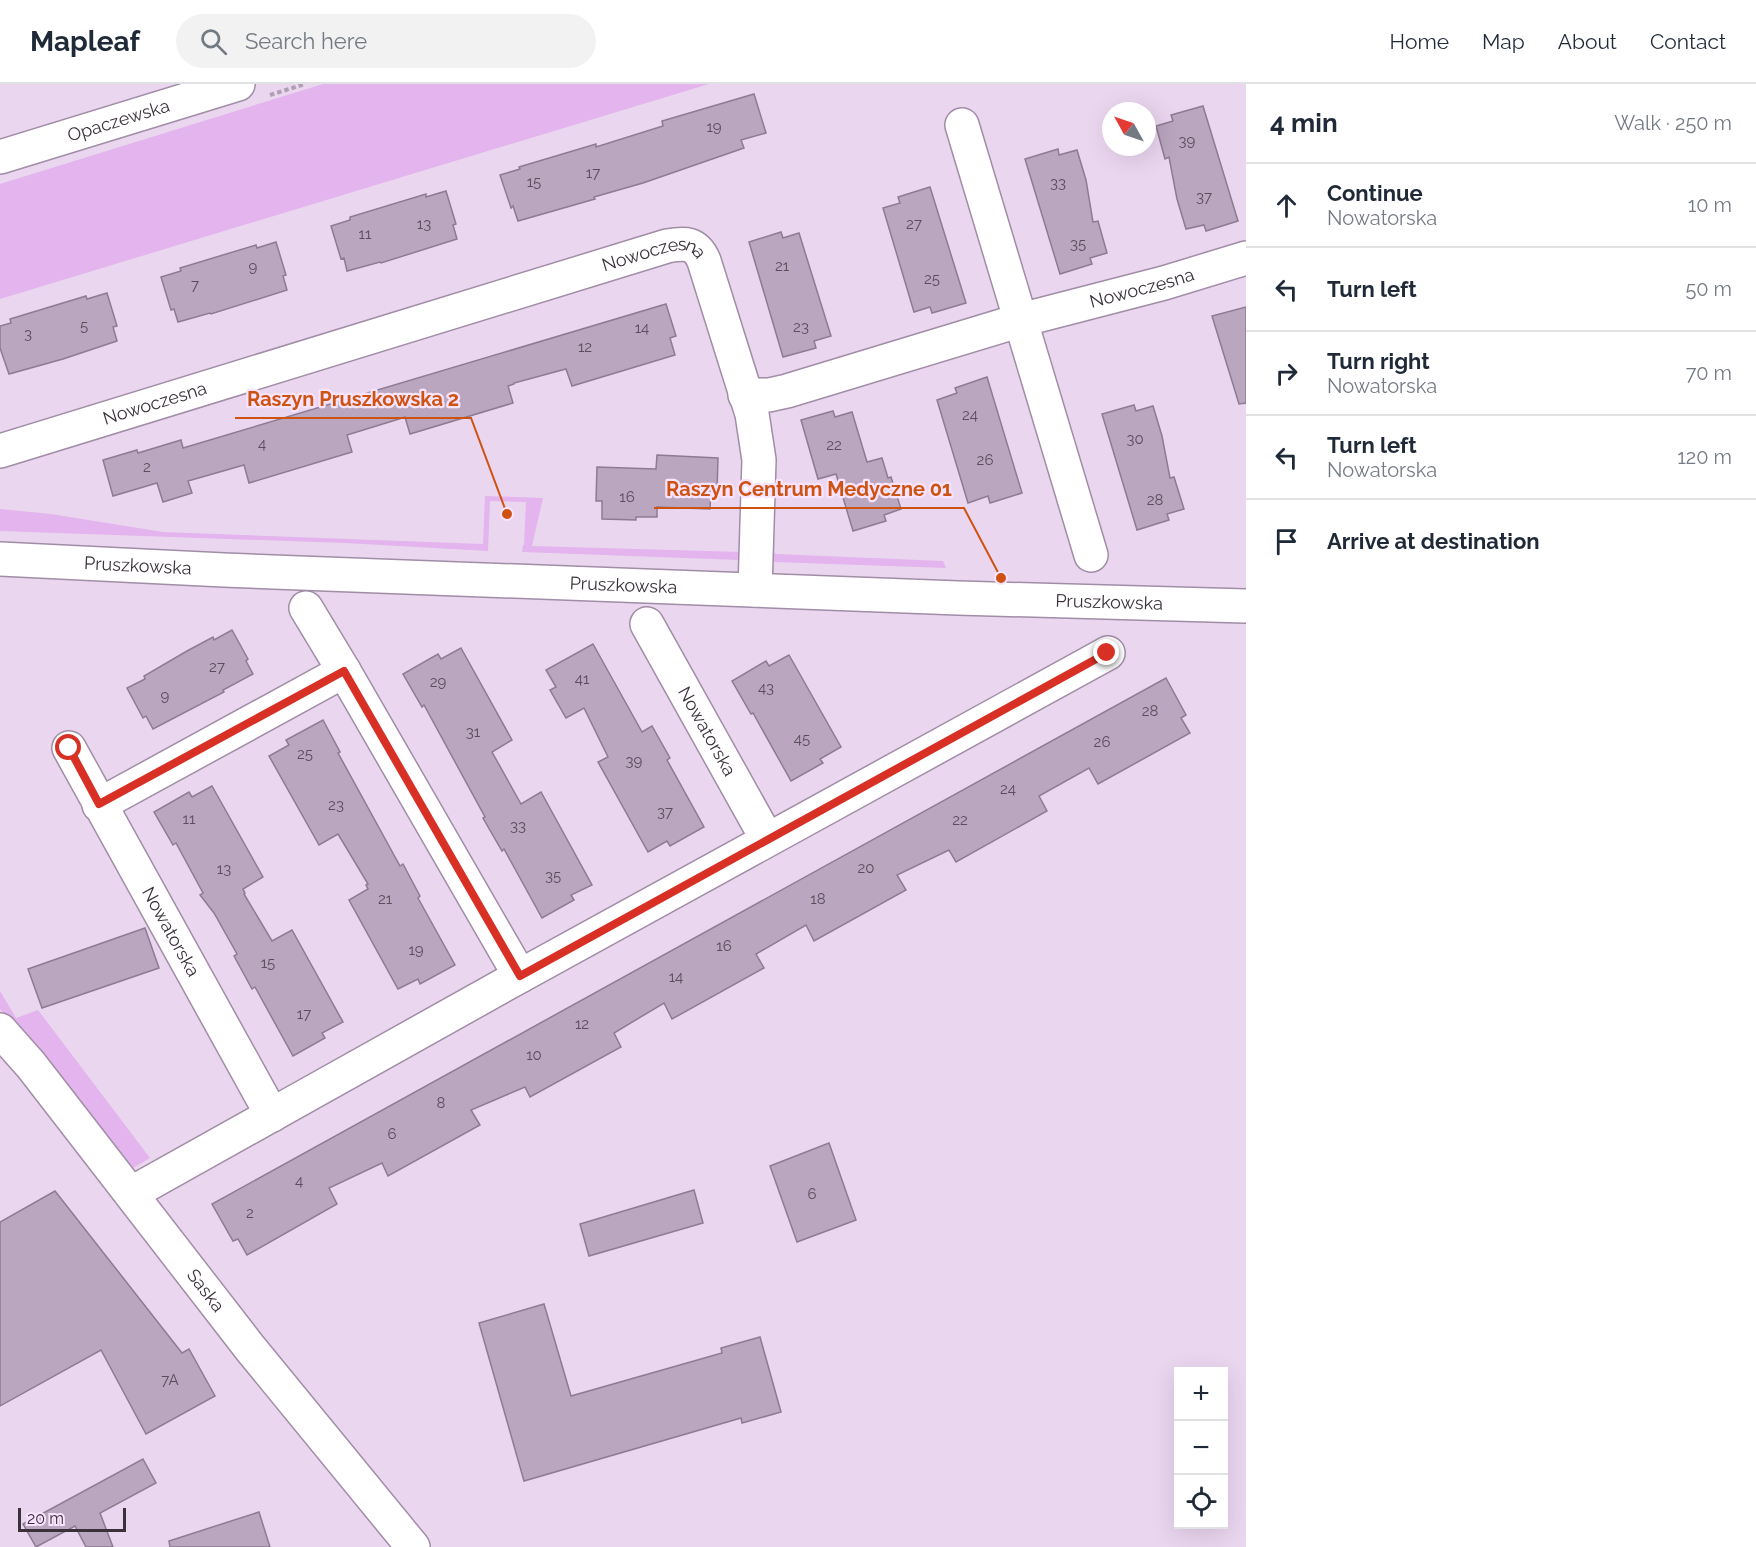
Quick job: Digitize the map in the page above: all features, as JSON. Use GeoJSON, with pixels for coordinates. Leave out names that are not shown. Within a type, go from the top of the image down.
{"type":"FeatureCollection","features":[{"type":"Feature","properties":{"kind":"street","name":"Opaczewska"},"geometry":{"type":"LineString","coordinates":[[0,157],[238,84]]}},
{"type":"Feature","properties":{"kind":"street"},"geometry":{"type":"LineString","coordinates":[[962,125],[1091,555]]}},
{"type":"Feature","properties":{"kind":"street","name":"Nowoczesna"},"geometry":{"type":"LineString","coordinates":[[0,451],[656,249],[680,244],[692,245],[700,252],[704,261],[745,395],[769,395],[787,391],[1021,320],[1164,283],[1246,258]]}},
{"type":"Feature","properties":{"kind":"street"},"geometry":{"type":"LineString","coordinates":[[745,395],[756,434],[759,460],[755,590]]}},
{"type":"Feature","properties":{"kind":"street","name":"Pruszkowska"},"geometry":{"type":"LineString","coordinates":[[0,559],[224,570],[958,598],[1246,606]]}},
{"type":"Feature","properties":{"kind":"street"},"geometry":{"type":"LineString","coordinates":[[306,608],[520,976]]}},
{"type":"Feature","properties":{"kind":"street","name":"Nowatorska"},"geometry":{"type":"LineString","coordinates":[[647,624],[767,839]]}},
{"type":"Feature","properties":{"kind":"street"},"geometry":{"type":"LineString","coordinates":[[132,1193],[767,839],[1107,653]]}},
{"type":"Feature","properties":{"kind":"street"},"geometry":{"type":"LineString","coordinates":[[99,804],[344,671]]}},
{"type":"Feature","properties":{"kind":"street","name":"Nowatorska"},"geometry":{"type":"LineString","coordinates":[[69,748],[272,1115]]}},
{"type":"Feature","properties":{"kind":"street","name":"Saska"},"geometry":{"type":"LineString","coordinates":[[0,1030],[31,1065],[132,1193],[250,1348],[413,1547]]}},
{"type":"Feature","properties":{"kind":"shaded area"},"geometry":{"type":"Polygon","coordinates":[[[323,84],[709,84],[0,299],[0,184],[323,84]]]}},
{"type":"Feature","properties":{"kind":"shaded area"},"geometry":{"type":"Polygon","coordinates":[[[485,496],[543,498],[532,546],[742,552],[739,560],[522,552],[526,502],[490,501],[488,551],[345,543],[0,531],[0,509],[51,514],[163,532],[483,544],[485,496]]]}},
{"type":"Feature","properties":{"kind":"shaded area"},"geometry":{"type":"Polygon","coordinates":[[[771,550],[776,554],[943,561],[946,568],[774,562],[771,550]]]}},
{"type":"Feature","properties":{"kind":"shaded area"},"geometry":{"type":"Polygon","coordinates":[[[0,991],[16,1018],[38,1010],[150,1158],[128,1171],[0,1009],[0,991]]]}},
{"type":"Feature","properties":{"kind":"building"},"geometry":{"type":"Polygon","coordinates":[[[754,94],[766,133],[741,140],[744,148],[643,183],[594,197],[595,199],[518,221],[513,206],[511,208],[500,175],[520,169],[519,167],[596,144],[596,147],[663,126],[662,121],[754,94]]]}},
{"type":"Feature","properties":{"kind":"building"},"geometry":{"type":"Polygon","coordinates":[[[1203,106],[1238,221],[1206,231],[1204,225],[1186,229],[1177,199],[1169,157],[1165,159],[1156,126],[1173,121],[1171,115],[1203,106]]]}},
{"type":"Feature","properties":{"kind":"building"},"geometry":{"type":"Polygon","coordinates":[[[1058,149],[1059,155],[1077,150],[1086,180],[1093,222],[1098,221],[1107,253],[1090,258],[1092,264],[1060,274],[1025,159],[1058,149]]]}},
{"type":"Feature","properties":{"kind":"building"},"geometry":{"type":"Polygon","coordinates":[[[930,187],[966,303],[932,313],[930,307],[914,312],[883,208],[900,203],[898,197],[930,187]]]}},
{"type":"Feature","properties":{"kind":"building"},"geometry":{"type":"Polygon","coordinates":[[[446,191],[456,224],[453,225],[457,239],[381,263],[347,271],[331,226],[350,220],[350,217],[426,194],[426,197],[446,191]]]}},
{"type":"Feature","properties":{"kind":"building"},"geometry":{"type":"Polygon","coordinates":[[[781,232],[783,238],[799,233],[831,336],[814,341],[816,348],[783,357],[749,242],[781,232]]]}},
{"type":"Feature","properties":{"kind":"building"},"geometry":{"type":"Polygon","coordinates":[[[276,242],[286,275],[283,276],[287,290],[178,322],[174,309],[171,310],[161,277],[181,271],[180,268],[256,245],[257,248],[276,242]]]}},
{"type":"Feature","properties":{"kind":"building"},"geometry":{"type":"Polygon","coordinates":[[[107,293],[117,326],[113,327],[117,341],[9,374],[0,348],[0,326],[11,323],[10,319],[86,296],[87,299],[107,293]]]}},
{"type":"Feature","properties":{"kind":"building"},"geometry":{"type":"Polygon","coordinates":[[[666,304],[676,336],[670,338],[675,355],[572,386],[566,369],[514,383],[508,386],[513,403],[410,434],[405,417],[347,435],[352,452],[249,483],[244,465],[188,481],[192,493],[163,502],[157,483],[113,496],[103,460],[137,450],[138,453],[181,440],[183,448],[666,304]]]}},
{"type":"Feature","properties":{"kind":"building"},"geometry":{"type":"Polygon","coordinates":[[[1246,307],[1246,403],[1239,404],[1212,316],[1246,307]]]}},
{"type":"Feature","properties":{"kind":"building"},"geometry":{"type":"Polygon","coordinates":[[[987,377],[1022,493],[990,503],[988,496],[968,503],[937,400],[957,393],[955,388],[987,377]]]}},
{"type":"Feature","properties":{"kind":"building"},"geometry":{"type":"Polygon","coordinates":[[[1134,405],[1136,411],[1153,406],[1162,436],[1170,478],[1174,477],[1184,509],[1167,514],[1169,520],[1137,530],[1102,414],[1134,405]]]}},
{"type":"Feature","properties":{"kind":"building"},"geometry":{"type":"Polygon","coordinates":[[[833,411],[835,417],[852,412],[867,462],[882,458],[888,478],[891,477],[901,509],[884,515],[886,521],[853,531],[836,474],[818,479],[801,420],[833,411]]]}},
{"type":"Feature","properties":{"kind":"building"},"geometry":{"type":"Polygon","coordinates":[[[657,455],[718,458],[717,492],[711,491],[710,509],[657,507],[657,517],[636,517],[636,520],[602,519],[602,501],[596,501],[597,467],[656,469],[657,455]]]}},
{"type":"Feature","properties":{"kind":"building"},"geometry":{"type":"Polygon","coordinates":[[[232,630],[248,659],[246,661],[253,674],[153,729],[146,716],[143,718],[127,688],[187,651],[232,630]]]}},
{"type":"Feature","properties":{"kind":"building"},"geometry":{"type":"Polygon","coordinates":[[[593,644],[642,732],[652,726],[670,758],[667,760],[704,827],[670,846],[667,841],[648,852],[598,762],[608,757],[584,708],[566,718],[550,690],[556,687],[546,670],[593,644]]]}},
{"type":"Feature","properties":{"kind":"building"},"geometry":{"type":"Polygon","coordinates":[[[461,648],[512,740],[492,752],[521,804],[541,792],[592,885],[571,895],[574,900],[542,918],[504,849],[502,851],[483,818],[485,817],[424,705],[422,707],[403,674],[438,654],[441,659],[461,648]]]}},
{"type":"Feature","properties":{"kind":"building"},"geometry":{"type":"Polygon","coordinates":[[[789,655],[841,747],[820,759],[823,763],[791,781],[753,713],[751,714],[732,681],[766,661],[769,666],[789,655]]]}},
{"type":"Feature","properties":{"kind":"building"},"geometry":{"type":"Polygon","coordinates":[[[1166,678],[1186,715],[1181,718],[1190,733],[1098,784],[1089,768],[1039,796],[1047,811],[956,862],[949,850],[897,875],[906,890],[814,941],[806,925],[756,954],[764,968],[672,1019],[664,1003],[614,1033],[621,1047],[530,1097],[525,1087],[471,1110],[480,1125],[388,1176],[382,1163],[329,1188],[337,1204],[247,1255],[238,1239],[233,1241],[212,1204],[1166,678]]]}},
{"type":"Feature","properties":{"kind":"building"},"geometry":{"type":"Polygon","coordinates":[[[323,720],[340,752],[338,753],[400,866],[403,864],[420,896],[418,898],[455,965],[420,984],[418,979],[398,989],[349,900],[368,889],[366,885],[368,884],[338,834],[319,845],[269,756],[289,745],[286,740],[323,720]]]}},
{"type":"Feature","properties":{"kind":"building"},"geometry":{"type":"Polygon","coordinates":[[[212,786],[263,877],[243,889],[244,894],[272,941],[292,930],[343,1022],[322,1033],[325,1038],[293,1056],[255,987],[252,989],[234,956],[237,954],[214,913],[200,895],[203,893],[176,843],[173,845],[154,812],[189,792],[192,797],[212,786]]]}},
{"type":"Feature","properties":{"kind":"building"},"geometry":{"type":"Polygon","coordinates":[[[145,928],[159,968],[42,1008],[28,969],[145,928]]]}},
{"type":"Feature","properties":{"kind":"building"},"geometry":{"type":"Polygon","coordinates":[[[829,1143],[856,1220],[797,1242],[770,1166],[829,1143]]]}},
{"type":"Feature","properties":{"kind":"building"},"geometry":{"type":"Polygon","coordinates":[[[694,1190],[703,1223],[589,1256],[580,1224],[694,1190]]]}},
{"type":"Feature","properties":{"kind":"building"},"geometry":{"type":"Polygon","coordinates":[[[55,1191],[182,1353],[189,1349],[215,1396],[146,1434],[101,1350],[0,1406],[0,1222],[55,1191]]]}},
{"type":"Feature","properties":{"kind":"building"},"geometry":{"type":"Polygon","coordinates":[[[544,1304],[571,1396],[722,1353],[721,1348],[760,1337],[781,1412],[742,1423],[741,1418],[524,1481],[479,1323],[544,1304]]]}},
{"type":"Feature","properties":{"kind":"building"},"geometry":{"type":"Polygon","coordinates":[[[143,1459],[156,1483],[100,1513],[113,1547],[86,1547],[75,1526],[36,1547],[23,1524],[143,1459]]]}},
{"type":"Feature","properties":{"kind":"building"},"geometry":{"type":"Polygon","coordinates":[[[259,1512],[270,1547],[170,1547],[169,1541],[259,1512]]]}},
{"type":"Feature","properties":{"kind":"place","name":"Raszyn Pruszkowska 2"},"geometry":{"type":"Point","coordinates":[507,514]}},
{"type":"Feature","properties":{"kind":"place","name":"Raszyn Centrum Medyczne 01"},"geometry":{"type":"Point","coordinates":[1001,578]}},
{"type":"Feature","properties":{"kind":"route"},"geometry":{"type":"LineString","coordinates":[[69,748],[99,804],[344,671],[520,976],[1107,653]]}}]}
